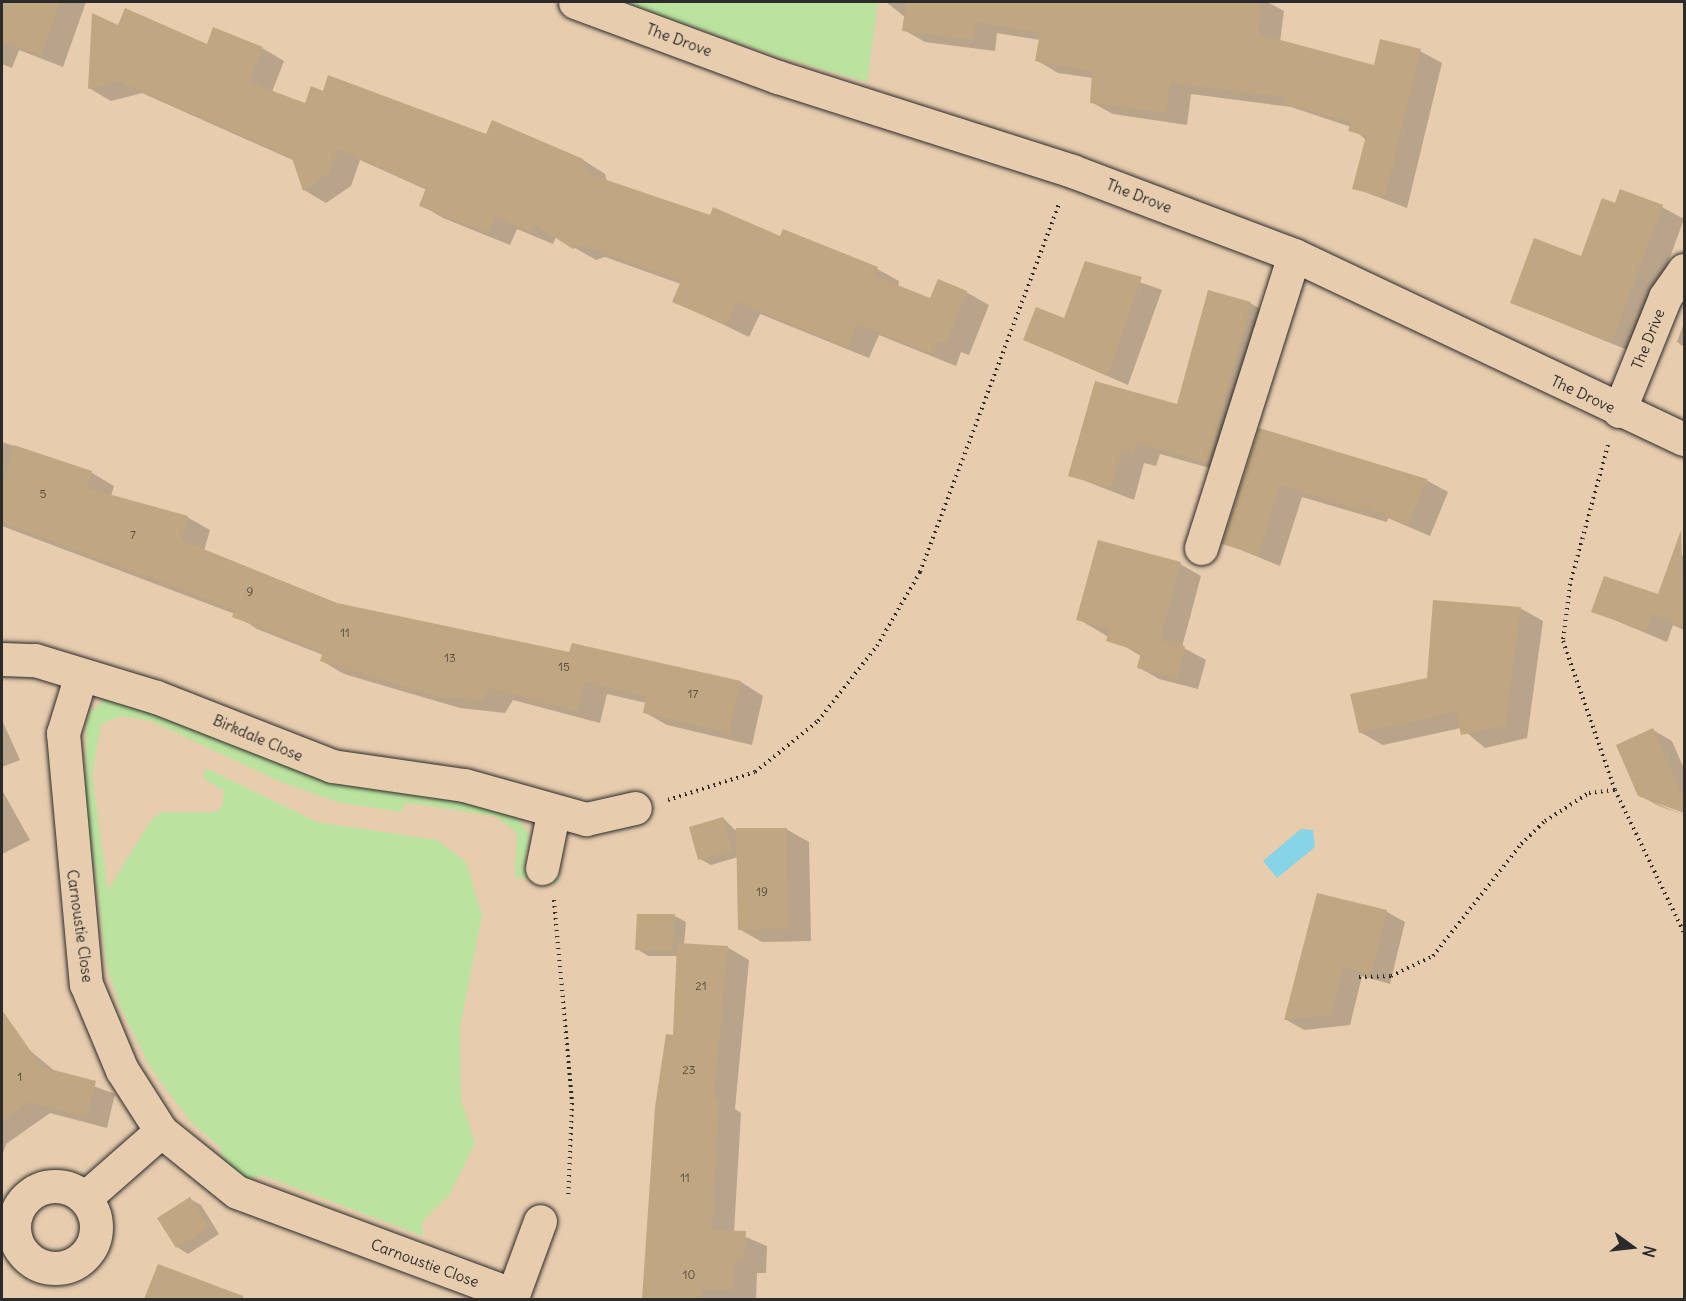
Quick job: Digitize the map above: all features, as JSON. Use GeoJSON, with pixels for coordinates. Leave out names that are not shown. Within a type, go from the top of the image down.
{"type":"FeatureCollection","features":[{"type":"Feature","properties":{"kind":"street","name":"The Drove"},"geometry":{"type":"LineString","coordinates":[[575,2],[778,77],[1072,171],[1294,255],[1618,411],[1684,438]]}},
{"type":"Feature","properties":{"kind":"street"},"geometry":{"type":"LineString","coordinates":[[1201,548],[1294,255]]}},
{"type":"Feature","properties":{"kind":"street","name":"The Drive"},"geometry":{"type":"LineString","coordinates":[[1618,411],[1665,297],[1684,270]]}},
{"type":"Feature","properties":{"kind":"street","name":"Birkdale Close"},"geometry":{"type":"LineString","coordinates":[[2,658],[35,660],[156,697],[297,756],[464,785],[553,814],[586,819],[635,808]]}},
{"type":"Feature","properties":{"kind":"street","name":"Carnoustie Close"},"geometry":{"type":"LineString","coordinates":[[81,675],[63,733],[86,984],[122,1070],[161,1131],[237,1192],[512,1297],[540,1221]]}},
{"type":"Feature","properties":{"kind":"street"},"geometry":{"type":"LineString","coordinates":[[542,868],[553,814]]}},
{"type":"Feature","properties":{"kind":"street"},"geometry":{"type":"LineString","coordinates":[[86,1197],[161,1131]]}},
{"type":"Feature","properties":{"kind":"path"},"geometry":{"type":"LineString","coordinates":[[635,808],[755,771],[818,722],[877,646],[920,572],[1072,171]]}},
{"type":"Feature","properties":{"kind":"path"},"geometry":{"type":"LineString","coordinates":[[1618,411],[1570,584],[1563,641],[1615,790],[1684,933]]}},
{"type":"Feature","properties":{"kind":"path"},"geometry":{"type":"LineString","coordinates":[[1359,977],[1391,976],[1433,956],[1537,829],[1589,793],[1615,790]]}},
{"type":"Feature","properties":{"kind":"path"},"geometry":{"type":"LineString","coordinates":[[540,1221],[560,1227],[571,1190],[572,1103],[554,884],[542,868]]}},
{"type":"Feature","properties":{"kind":"green space"},"geometry":{"type":"Polygon","coordinates":[[[622,2],[878,2],[867,82],[783,58],[622,2]]]}},
{"type":"Feature","properties":{"kind":"green space"},"geometry":{"type":"Polygon","coordinates":[[[108,697],[386,792],[444,796],[514,813],[529,834],[524,867],[558,873],[557,884],[515,877],[517,833],[495,816],[405,803],[402,812],[341,803],[281,782],[151,721],[122,716],[101,724],[92,775],[108,890],[152,819],[162,812],[217,812],[222,806],[224,791],[203,778],[206,768],[317,822],[437,840],[466,862],[482,915],[460,1027],[461,1100],[475,1143],[450,1194],[422,1222],[423,1236],[264,1176],[245,1179],[224,1165],[220,1147],[190,1121],[150,1067],[119,1004],[106,963],[93,854],[76,816],[86,803],[86,727],[90,712],[108,697]]]}},
{"type":"Feature","properties":{"kind":"water"},"geometry":{"type":"Polygon","coordinates":[[[1301,829],[1313,830],[1315,847],[1277,878],[1263,861],[1301,829]]]}},
{"type":"Feature","properties":{"kind":"building"},"geometry":{"type":"Polygon","coordinates":[[[2,2],[60,2],[41,56],[2,41],[2,2]]]}},
{"type":"Feature","properties":{"kind":"building"},"geometry":{"type":"Polygon","coordinates":[[[906,2],[1262,2],[1258,34],[1374,65],[1380,39],[1421,49],[1385,197],[1352,189],[1366,136],[1348,131],[1351,122],[1284,104],[1285,97],[1170,83],[1166,113],[1090,103],[1092,71],[1035,61],[1040,33],[976,22],[974,40],[902,31],[906,2]]]}},
{"type":"Feature","properties":{"kind":"building"},"geometry":{"type":"Polygon","coordinates":[[[125,8],[207,44],[213,27],[263,47],[249,82],[305,103],[311,86],[323,91],[328,75],[486,134],[492,120],[583,159],[586,173],[710,215],[713,207],[780,236],[783,229],[878,267],[875,276],[930,298],[938,279],[967,291],[946,344],[938,341],[933,354],[857,324],[847,347],[737,302],[726,325],[672,302],[681,281],[582,245],[573,249],[534,224],[531,232],[495,217],[488,233],[419,206],[426,188],[338,149],[329,173],[303,191],[292,158],[118,81],[88,89],[92,13],[118,25],[125,8]]]}},
{"type":"Feature","properties":{"kind":"building"},"geometry":{"type":"Polygon","coordinates":[[[1620,189],[1663,205],[1612,342],[1510,303],[1534,238],[1581,256],[1602,198],[1615,203],[1620,189]]]}},
{"type":"Feature","properties":{"kind":"building"},"geometry":{"type":"Polygon","coordinates":[[[1085,261],[1142,277],[1108,375],[1023,340],[1036,307],[1064,318],[1085,261]]]}},
{"type":"Feature","properties":{"kind":"building"},"geometry":{"type":"Polygon","coordinates":[[[1208,290],[1251,302],[1208,463],[1137,442],[1134,455],[1122,451],[1111,488],[1068,476],[1095,381],[1177,404],[1208,290]]]}},
{"type":"Feature","properties":{"kind":"building"},"geometry":{"type":"Polygon","coordinates":[[[1259,428],[1427,479],[1408,525],[1367,507],[1365,511],[1280,485],[1258,555],[1222,544],[1259,428]]]}},
{"type":"Feature","properties":{"kind":"building"},"geometry":{"type":"Polygon","coordinates":[[[14,445],[92,471],[87,488],[188,516],[181,540],[337,603],[569,652],[572,643],[741,681],[729,733],[643,713],[646,697],[585,682],[577,711],[490,688],[482,701],[436,696],[320,661],[323,652],[232,617],[235,610],[2,522],[2,484],[14,445]]]}},
{"type":"Feature","properties":{"kind":"building"},"geometry":{"type":"Polygon","coordinates":[[[1681,530],[1684,627],[1652,614],[1646,631],[1591,612],[1604,576],[1658,594],[1681,530]]]}},
{"type":"Feature","properties":{"kind":"building"},"geometry":{"type":"Polygon","coordinates":[[[1098,540],[1181,562],[1160,640],[1185,646],[1177,678],[1137,668],[1141,652],[1106,641],[1110,629],[1076,620],[1098,540]]]}},
{"type":"Feature","properties":{"kind":"building"},"geometry":{"type":"Polygon","coordinates":[[[1433,600],[1521,607],[1505,726],[1461,735],[1456,712],[1359,733],[1350,694],[1427,678],[1433,600]]]}},
{"type":"Feature","properties":{"kind":"building"},"geometry":{"type":"Polygon","coordinates":[[[1653,728],[1684,799],[1684,813],[1638,796],[1616,745],[1653,728]]]}},
{"type":"Feature","properties":{"kind":"building"},"geometry":{"type":"Polygon","coordinates":[[[723,817],[733,850],[698,860],[689,827],[723,817]]]}},
{"type":"Feature","properties":{"kind":"building"},"geometry":{"type":"Polygon","coordinates":[[[736,828],[787,828],[788,928],[738,930],[736,828]]]}},
{"type":"Feature","properties":{"kind":"building"},"geometry":{"type":"Polygon","coordinates":[[[1317,893],[1387,910],[1371,974],[1343,967],[1331,1015],[1284,1020],[1317,893]]]}},
{"type":"Feature","properties":{"kind":"building"},"geometry":{"type":"Polygon","coordinates":[[[637,914],[675,914],[672,951],[635,950],[637,914]]]}},
{"type":"Feature","properties":{"kind":"building"},"geometry":{"type":"Polygon","coordinates":[[[677,943],[728,946],[714,1097],[719,1098],[712,1230],[746,1231],[744,1261],[735,1261],[734,1290],[702,1289],[702,1299],[642,1299],[655,1107],[666,1034],[673,1035],[677,943]]]}},
{"type":"Feature","properties":{"kind":"building"},"geometry":{"type":"Polygon","coordinates":[[[2,1010],[42,1067],[96,1081],[87,1118],[29,1102],[2,1122],[2,1010]]]}},
{"type":"Feature","properties":{"kind":"building"},"geometry":{"type":"Polygon","coordinates":[[[190,1197],[209,1228],[176,1248],[157,1218],[190,1197]]]}},
{"type":"Feature","properties":{"kind":"building"},"geometry":{"type":"Polygon","coordinates":[[[158,1264],[243,1296],[243,1299],[144,1299],[158,1264]]]}}]}
